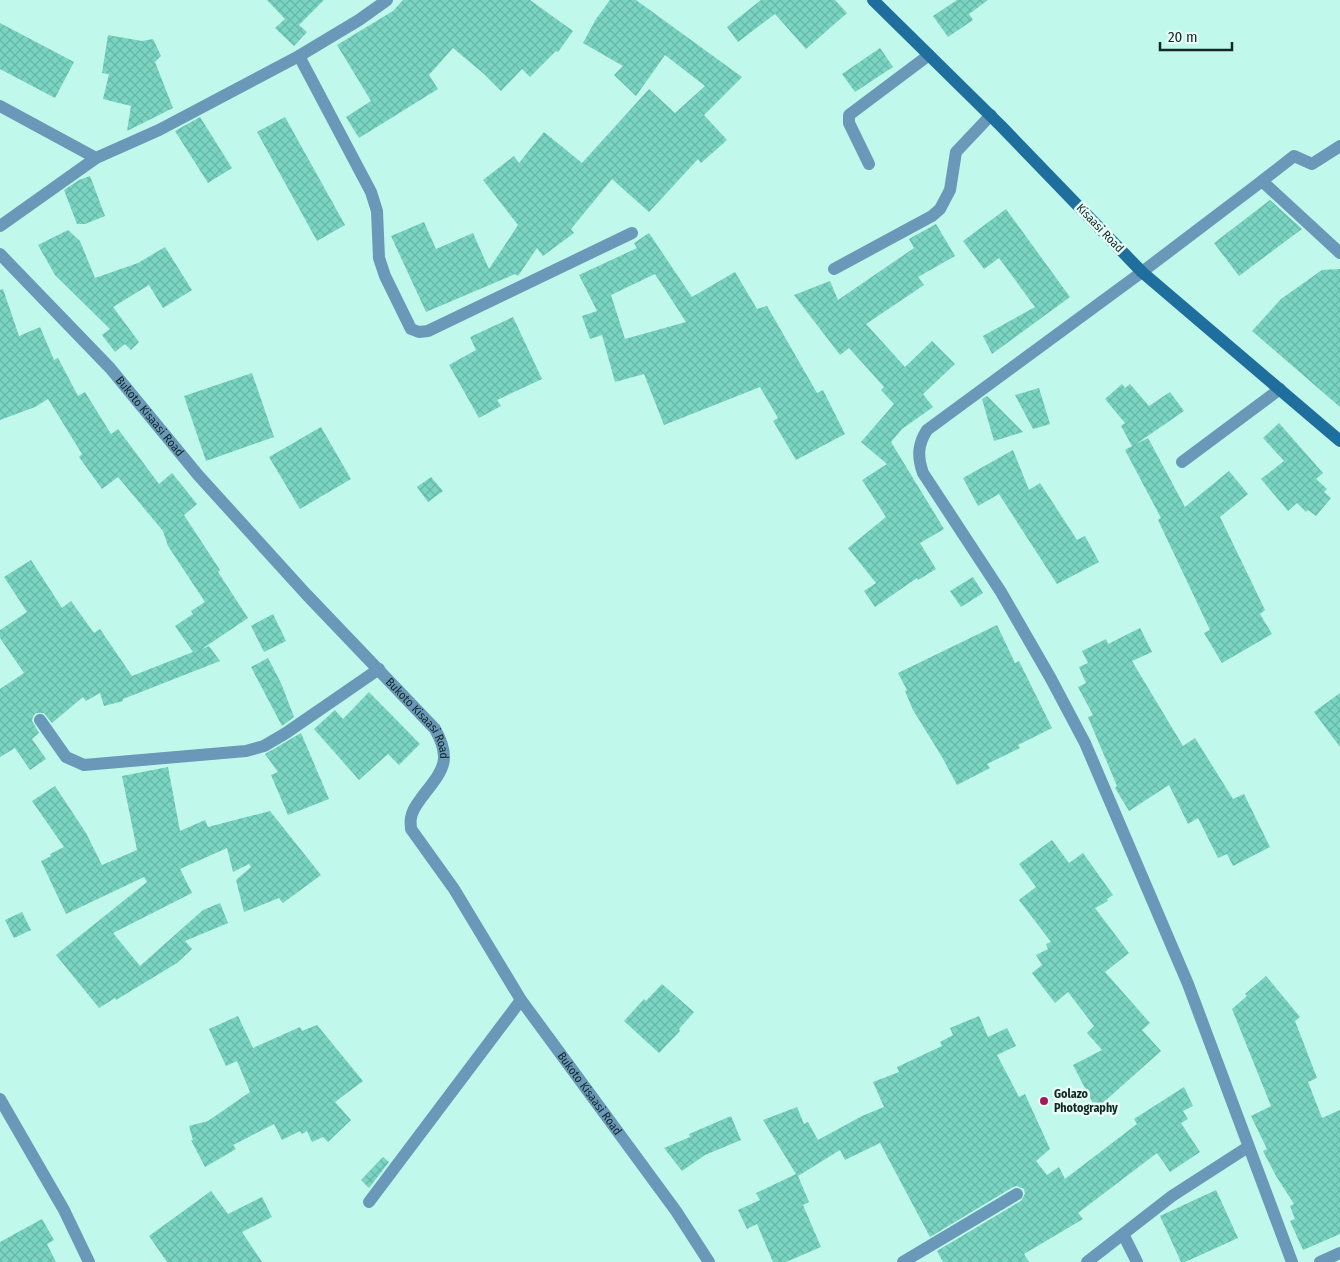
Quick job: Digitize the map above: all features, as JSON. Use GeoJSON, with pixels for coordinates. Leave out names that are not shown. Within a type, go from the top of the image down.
{"type":"FeatureCollection","features":[{"type":"Feature","properties":{"kind":"main road","name":"Kisaasi Road"},"geometry":{"type":"LineString","coordinates":[[873,0],[991,115],[1142,272],[1340,440]]}},
{"type":"Feature","properties":{"kind":"street"},"geometry":{"type":"LineString","coordinates":[[0,226],[96,158],[159,130],[299,56],[359,20],[387,0]]}},
{"type":"Feature","properties":{"kind":"street"},"geometry":{"type":"LineString","coordinates":[[869,164],[849,123],[849,115],[929,55]]}},
{"type":"Feature","properties":{"kind":"street"},"geometry":{"type":"LineString","coordinates":[[299,56],[371,192],[377,211],[379,258],[385,276],[412,330],[428,332],[632,233]]}},
{"type":"Feature","properties":{"kind":"street"},"geometry":{"type":"LineString","coordinates":[[0,106],[96,158]]}},
{"type":"Feature","properties":{"kind":"street"},"geometry":{"type":"LineString","coordinates":[[834,269],[932,216],[940,209],[950,190],[956,152],[991,115]]}},
{"type":"Feature","properties":{"kind":"street"},"geometry":{"type":"LineString","coordinates":[[1292,1262],[1188,984],[1085,743],[1006,600],[923,473],[919,461],[921,440],[927,430],[1142,272],[1294,156],[1312,164],[1340,146]]}},
{"type":"Feature","properties":{"kind":"street"},"geometry":{"type":"LineString","coordinates":[[1262,181],[1340,253]]}},
{"type":"Feature","properties":{"kind":"street","name":"Bukoto Kisaasi Road"},"geometry":{"type":"LineString","coordinates":[[0,254],[110,368],[198,475],[306,594],[435,728],[442,741],[444,758],[442,772],[414,807],[411,818],[412,829],[454,889],[522,1000],[676,1211],[709,1262]]}},
{"type":"Feature","properties":{"kind":"street"},"geometry":{"type":"LineString","coordinates":[[1182,462],[1280,389]]}},
{"type":"Feature","properties":{"kind":"street"},"geometry":{"type":"LineString","coordinates":[[40,720],[66,757],[84,765],[246,751],[264,746],[286,733],[379,669]]}},
{"type":"Feature","properties":{"kind":"street"},"geometry":{"type":"LineString","coordinates":[[369,1202],[522,1000]]}},
{"type":"Feature","properties":{"kind":"street"},"geometry":{"type":"LineString","coordinates":[[0,1099],[64,1210],[90,1262]]}},
{"type":"Feature","properties":{"kind":"street"},"geometry":{"type":"LineString","coordinates":[[1086,1262],[1172,1196],[1248,1148]]}},
{"type":"Feature","properties":{"kind":"street"},"geometry":{"type":"LineString","coordinates":[[904,1262],[1018,1194]]}},
{"type":"Feature","properties":{"kind":"street"},"geometry":{"type":"LineString","coordinates":[[1123,1234],[1137,1262]]}},
{"type":"Feature","properties":{"kind":"street"},"geometry":{"type":"LineString","coordinates":[[1320,1262],[1340,1252]]}},
{"type":"Feature","properties":{"kind":"building"},"geometry":{"type":"Polygon","coordinates":[[[267,0],[324,0],[299,25],[307,32],[294,46],[275,28],[285,19],[267,0]]]}},
{"type":"Feature","properties":{"kind":"building"},"geometry":{"type":"Polygon","coordinates":[[[403,0],[530,0],[573,31],[558,52],[556,51],[530,77],[522,69],[501,91],[453,48],[429,75],[438,89],[359,138],[346,117],[371,101],[337,45],[393,11],[403,0]]]}},
{"type":"Feature","properties":{"kind":"building"},"geometry":{"type":"Polygon","coordinates":[[[610,0],[636,0],[742,77],[704,115],[727,140],[701,163],[698,159],[649,212],[612,179],[571,229],[574,233],[543,256],[537,248],[518,276],[515,274],[426,312],[391,236],[424,222],[436,249],[473,233],[489,269],[518,225],[483,180],[514,156],[519,163],[544,132],[582,163],[649,89],[675,113],[705,86],[665,55],[636,96],[614,75],[623,66],[583,43],[596,19],[610,0]]]}},
{"type":"Feature","properties":{"kind":"building"},"geometry":{"type":"Polygon","coordinates":[[[761,0],[835,0],[847,13],[806,49],[775,14],[738,42],[727,27],[761,0]]]}},
{"type":"Feature","properties":{"kind":"building"},"geometry":{"type":"Polygon","coordinates":[[[957,0],[988,0],[969,14],[973,20],[948,37],[933,16],[957,0]]]}},
{"type":"Feature","properties":{"kind":"building"},"geometry":{"type":"Polygon","coordinates":[[[0,23],[74,62],[55,98],[0,69],[0,23]]]}},
{"type":"Feature","properties":{"kind":"building"},"geometry":{"type":"Polygon","coordinates":[[[108,35],[142,41],[153,39],[161,56],[155,62],[173,108],[127,131],[131,106],[103,99],[109,74],[102,73],[108,35]]]}},
{"type":"Feature","properties":{"kind":"building"},"geometry":{"type":"Polygon","coordinates":[[[880,48],[893,67],[855,92],[842,74],[880,48]]]}},
{"type":"Feature","properties":{"kind":"building"},"geometry":{"type":"Polygon","coordinates":[[[200,117],[232,168],[208,183],[175,131],[200,117]]]}},
{"type":"Feature","properties":{"kind":"building"},"geometry":{"type":"Polygon","coordinates":[[[285,117],[345,225],[317,241],[257,132],[285,117]]]}},
{"type":"Feature","properties":{"kind":"building"},"geometry":{"type":"Polygon","coordinates":[[[90,176],[105,216],[85,224],[77,224],[64,190],[79,180],[90,176]]]}},
{"type":"Feature","properties":{"kind":"building"},"geometry":{"type":"Polygon","coordinates":[[[1270,200],[1302,229],[1239,276],[1214,243],[1270,200]]]}},
{"type":"Feature","properties":{"kind":"building"},"geometry":{"type":"Polygon","coordinates":[[[1006,209],[1070,297],[992,354],[983,336],[1035,307],[999,258],[984,269],[963,241],[1006,209]]]}},
{"type":"Feature","properties":{"kind":"building"},"geometry":{"type":"Polygon","coordinates":[[[936,224],[955,256],[918,277],[924,285],[866,324],[905,367],[932,341],[955,364],[923,394],[933,407],[902,429],[891,442],[944,529],[920,543],[936,569],[918,580],[917,578],[875,607],[864,591],[876,583],[848,548],[886,517],[862,480],[887,464],[861,442],[894,404],[881,390],[884,387],[849,348],[840,355],[794,295],[830,281],[838,300],[914,248],[909,239],[936,224]]]}},
{"type":"Feature","properties":{"kind":"building"},"geometry":{"type":"Polygon","coordinates":[[[68,230],[80,241],[95,278],[138,263],[165,247],[192,290],[163,308],[149,285],[113,307],[139,342],[131,350],[125,344],[115,352],[102,335],[110,329],[55,275],[38,245],[68,230]]]}},
{"type":"Feature","properties":{"kind":"building"},"geometry":{"type":"Polygon","coordinates":[[[649,233],[692,297],[735,272],[757,309],[767,306],[817,393],[823,390],[845,434],[796,460],[773,421],[778,418],[760,387],[664,425],[644,374],[615,382],[602,335],[590,339],[582,316],[597,311],[579,275],[637,248],[634,243],[649,233]],[[655,274],[611,295],[625,339],[686,322],[655,274]]]}},
{"type":"Feature","properties":{"kind":"building"},"geometry":{"type":"Polygon","coordinates":[[[1340,269],[1340,407],[1252,331],[1281,299],[1322,270],[1340,269]]]}},
{"type":"Feature","properties":{"kind":"building"},"geometry":{"type":"Polygon","coordinates":[[[3,289],[19,336],[40,327],[54,360],[58,358],[78,396],[85,392],[111,434],[118,429],[159,484],[172,473],[197,504],[184,515],[220,570],[218,572],[248,618],[202,649],[209,646],[220,661],[123,699],[123,701],[104,706],[100,693],[86,701],[83,697],[52,723],[44,713],[36,713],[32,721],[39,733],[32,739],[46,759],[30,770],[15,748],[0,757],[0,689],[24,673],[0,638],[0,630],[27,612],[4,577],[31,560],[62,608],[71,601],[94,633],[100,629],[132,676],[193,652],[175,626],[193,614],[191,611],[205,602],[168,546],[163,531],[118,477],[102,489],[79,457],[82,454],[48,399],[35,407],[0,420],[0,290],[3,289]]]}},
{"type":"Feature","properties":{"kind":"building"},"geometry":{"type":"Polygon","coordinates":[[[513,317],[542,379],[497,400],[501,406],[479,418],[449,365],[476,350],[470,337],[513,317]]]}},
{"type":"Feature","properties":{"kind":"building"},"geometry":{"type":"Polygon","coordinates":[[[252,373],[274,437],[206,461],[184,396],[252,373]]]}},
{"type":"Feature","properties":{"kind":"building"},"geometry":{"type":"Polygon","coordinates":[[[1122,384],[1125,388],[1130,384],[1149,406],[1170,392],[1184,411],[1136,444],[1148,438],[1185,507],[1229,471],[1248,494],[1220,517],[1265,610],[1260,614],[1272,634],[1222,663],[1204,633],[1210,630],[1158,520],[1161,518],[1125,450],[1132,446],[1121,426],[1125,423],[1105,399],[1122,384]]]}},
{"type":"Feature","properties":{"kind":"building"},"geometry":{"type":"Polygon","coordinates":[[[1039,388],[1050,424],[1033,429],[1015,395],[1039,388]]]}},
{"type":"Feature","properties":{"kind":"building"},"geometry":{"type":"Polygon","coordinates":[[[987,396],[1023,432],[994,441],[982,399],[987,396]]]}},
{"type":"Feature","properties":{"kind":"building"},"geometry":{"type":"Polygon","coordinates":[[[1279,423],[1323,473],[1316,479],[1327,489],[1324,492],[1331,498],[1316,516],[1308,510],[1306,512],[1297,503],[1288,511],[1261,479],[1284,461],[1263,438],[1279,423]]]}},
{"type":"Feature","properties":{"kind":"building"},"geometry":{"type":"Polygon","coordinates":[[[321,427],[351,479],[300,509],[269,457],[321,427]]]}},
{"type":"Feature","properties":{"kind":"building"},"geometry":{"type":"Polygon","coordinates":[[[1013,450],[1029,490],[1040,483],[1077,540],[1085,536],[1099,562],[1057,584],[999,494],[978,506],[963,478],[1013,450]]]}},
{"type":"Feature","properties":{"kind":"building"},"geometry":{"type":"Polygon","coordinates":[[[431,477],[443,491],[428,502],[417,487],[431,477]]]}},
{"type":"Feature","properties":{"kind":"building"},"geometry":{"type":"Polygon","coordinates":[[[973,577],[983,593],[961,607],[950,591],[973,577]]]}},
{"type":"Feature","properties":{"kind":"building"},"geometry":{"type":"Polygon","coordinates":[[[273,614],[286,641],[264,652],[251,626],[273,614]]]}},
{"type":"Feature","properties":{"kind":"building"},"geometry":{"type":"Polygon","coordinates":[[[997,625],[1015,663],[1019,661],[1052,728],[1018,745],[1020,748],[987,764],[990,768],[957,785],[913,710],[905,691],[907,690],[898,673],[997,625]]]}},
{"type":"Feature","properties":{"kind":"building"},"geometry":{"type":"Polygon","coordinates":[[[1140,628],[1152,652],[1132,661],[1183,746],[1195,738],[1233,799],[1244,794],[1270,847],[1233,866],[1227,854],[1218,858],[1198,818],[1188,824],[1169,785],[1129,811],[1115,788],[1117,786],[1088,717],[1093,715],[1078,687],[1086,683],[1079,667],[1088,663],[1082,651],[1106,639],[1108,644],[1140,628]]]}},
{"type":"Feature","properties":{"kind":"building"},"geometry":{"type":"Polygon","coordinates":[[[268,658],[281,683],[294,717],[282,726],[251,667],[268,658]]]}},
{"type":"Feature","properties":{"kind":"building"},"geometry":{"type":"Polygon","coordinates":[[[369,692],[420,744],[399,765],[388,754],[359,780],[314,729],[335,710],[343,719],[369,692]]]}},
{"type":"Feature","properties":{"kind":"building"},"geometry":{"type":"Polygon","coordinates":[[[1340,693],[1340,747],[1314,712],[1340,693]]]}},
{"type":"Feature","properties":{"kind":"building"},"geometry":{"type":"Polygon","coordinates":[[[301,733],[329,799],[288,815],[271,775],[278,772],[265,754],[301,733]]]}},
{"type":"Feature","properties":{"kind":"building"},"geometry":{"type":"Polygon","coordinates":[[[168,767],[180,831],[205,820],[208,827],[270,811],[321,875],[283,903],[279,898],[244,912],[236,880],[251,867],[249,864],[233,872],[227,848],[180,869],[192,893],[113,933],[140,966],[203,910],[220,903],[228,923],[185,941],[192,949],[177,963],[116,1000],[115,998],[99,1008],[56,955],[147,882],[144,877],[66,914],[41,861],[64,847],[32,801],[55,786],[86,833],[102,865],[137,850],[122,776],[168,767]]]}},
{"type":"Feature","properties":{"kind":"building"},"geometry":{"type":"Polygon","coordinates":[[[1052,840],[1069,863],[1083,853],[1113,895],[1107,899],[1108,901],[1095,908],[1129,953],[1105,972],[1150,1023],[1142,1030],[1161,1051],[1096,1109],[1073,1065],[1102,1050],[1087,1033],[1094,1026],[1068,992],[1055,1003],[1032,973],[1042,965],[1036,955],[1048,949],[1046,944],[1051,942],[1019,900],[1036,887],[1019,864],[1052,840]]]}},
{"type":"Feature","properties":{"kind":"building"},"geometry":{"type":"Polygon","coordinates":[[[22,912],[31,930],[14,938],[5,920],[22,912]]]}},
{"type":"Feature","properties":{"kind":"building"},"geometry":{"type":"Polygon","coordinates":[[[1266,976],[1300,1017],[1295,1021],[1317,1078],[1308,1082],[1322,1118],[1340,1110],[1340,1234],[1303,1250],[1290,1221],[1295,1219],[1290,1206],[1294,1204],[1263,1151],[1267,1149],[1251,1116],[1271,1106],[1232,1009],[1247,996],[1245,994],[1266,976]]]}},
{"type":"Feature","properties":{"kind":"building"},"geometry":{"type":"Polygon","coordinates":[[[662,984],[694,1012],[679,1029],[680,1031],[659,1053],[624,1021],[644,999],[646,1001],[662,984]]]}},
{"type":"Feature","properties":{"kind":"building"},"geometry":{"type":"Polygon","coordinates":[[[238,1016],[253,1048],[300,1027],[302,1031],[317,1025],[363,1081],[335,1102],[351,1120],[328,1142],[323,1137],[312,1142],[307,1131],[302,1134],[300,1131],[282,1140],[274,1124],[233,1145],[236,1149],[205,1167],[191,1140],[193,1140],[189,1126],[208,1121],[250,1092],[237,1061],[226,1066],[209,1029],[238,1016]]]}},
{"type":"Feature","properties":{"kind":"building"},"geometry":{"type":"Polygon","coordinates":[[[979,1016],[988,1037],[1007,1028],[1016,1046],[997,1055],[1019,1097],[1025,1094],[1050,1149],[1036,1161],[1047,1175],[1059,1167],[1065,1179],[1137,1124],[1134,1119],[1184,1087],[1193,1106],[1183,1111],[1188,1119],[1181,1123],[1200,1152],[1170,1172],[1157,1153],[1078,1213],[1083,1219],[1024,1254],[1029,1262],[943,1262],[937,1251],[1021,1201],[1025,1194],[1024,1189],[1017,1186],[1013,1187],[930,1237],[880,1143],[845,1160],[840,1150],[798,1176],[809,1202],[803,1205],[821,1247],[786,1262],[773,1262],[757,1224],[747,1229],[738,1210],[760,1200],[756,1193],[796,1174],[763,1120],[797,1107],[804,1124],[808,1122],[818,1140],[862,1116],[884,1107],[873,1082],[899,1072],[897,1067],[942,1046],[940,1042],[953,1035],[950,1028],[979,1016]]]}},
{"type":"Feature","properties":{"kind":"building"},"geometry":{"type":"Polygon","coordinates":[[[731,1116],[741,1140],[705,1155],[682,1171],[664,1148],[690,1137],[689,1134],[731,1116]]]}},
{"type":"Feature","properties":{"kind":"building"},"geometry":{"type":"Polygon","coordinates":[[[383,1157],[389,1162],[369,1188],[361,1180],[383,1157]]]}},
{"type":"Feature","properties":{"kind":"building"},"geometry":{"type":"Polygon","coordinates":[[[1216,1190],[1238,1238],[1185,1262],[1181,1262],[1160,1216],[1216,1190]]]}},
{"type":"Feature","properties":{"kind":"building"},"geometry":{"type":"Polygon","coordinates":[[[211,1191],[228,1214],[262,1197],[272,1217],[242,1232],[262,1262],[167,1262],[149,1236],[211,1191]]]}},
{"type":"Feature","properties":{"kind":"building"},"geometry":{"type":"Polygon","coordinates":[[[42,1219],[54,1240],[47,1244],[56,1262],[0,1262],[0,1242],[42,1219]]]}},
{"type":"Feature","properties":{"kind":"place","name":"Golazo Photography"},"geometry":{"type":"Point","coordinates":[1044,1101]}}]}
